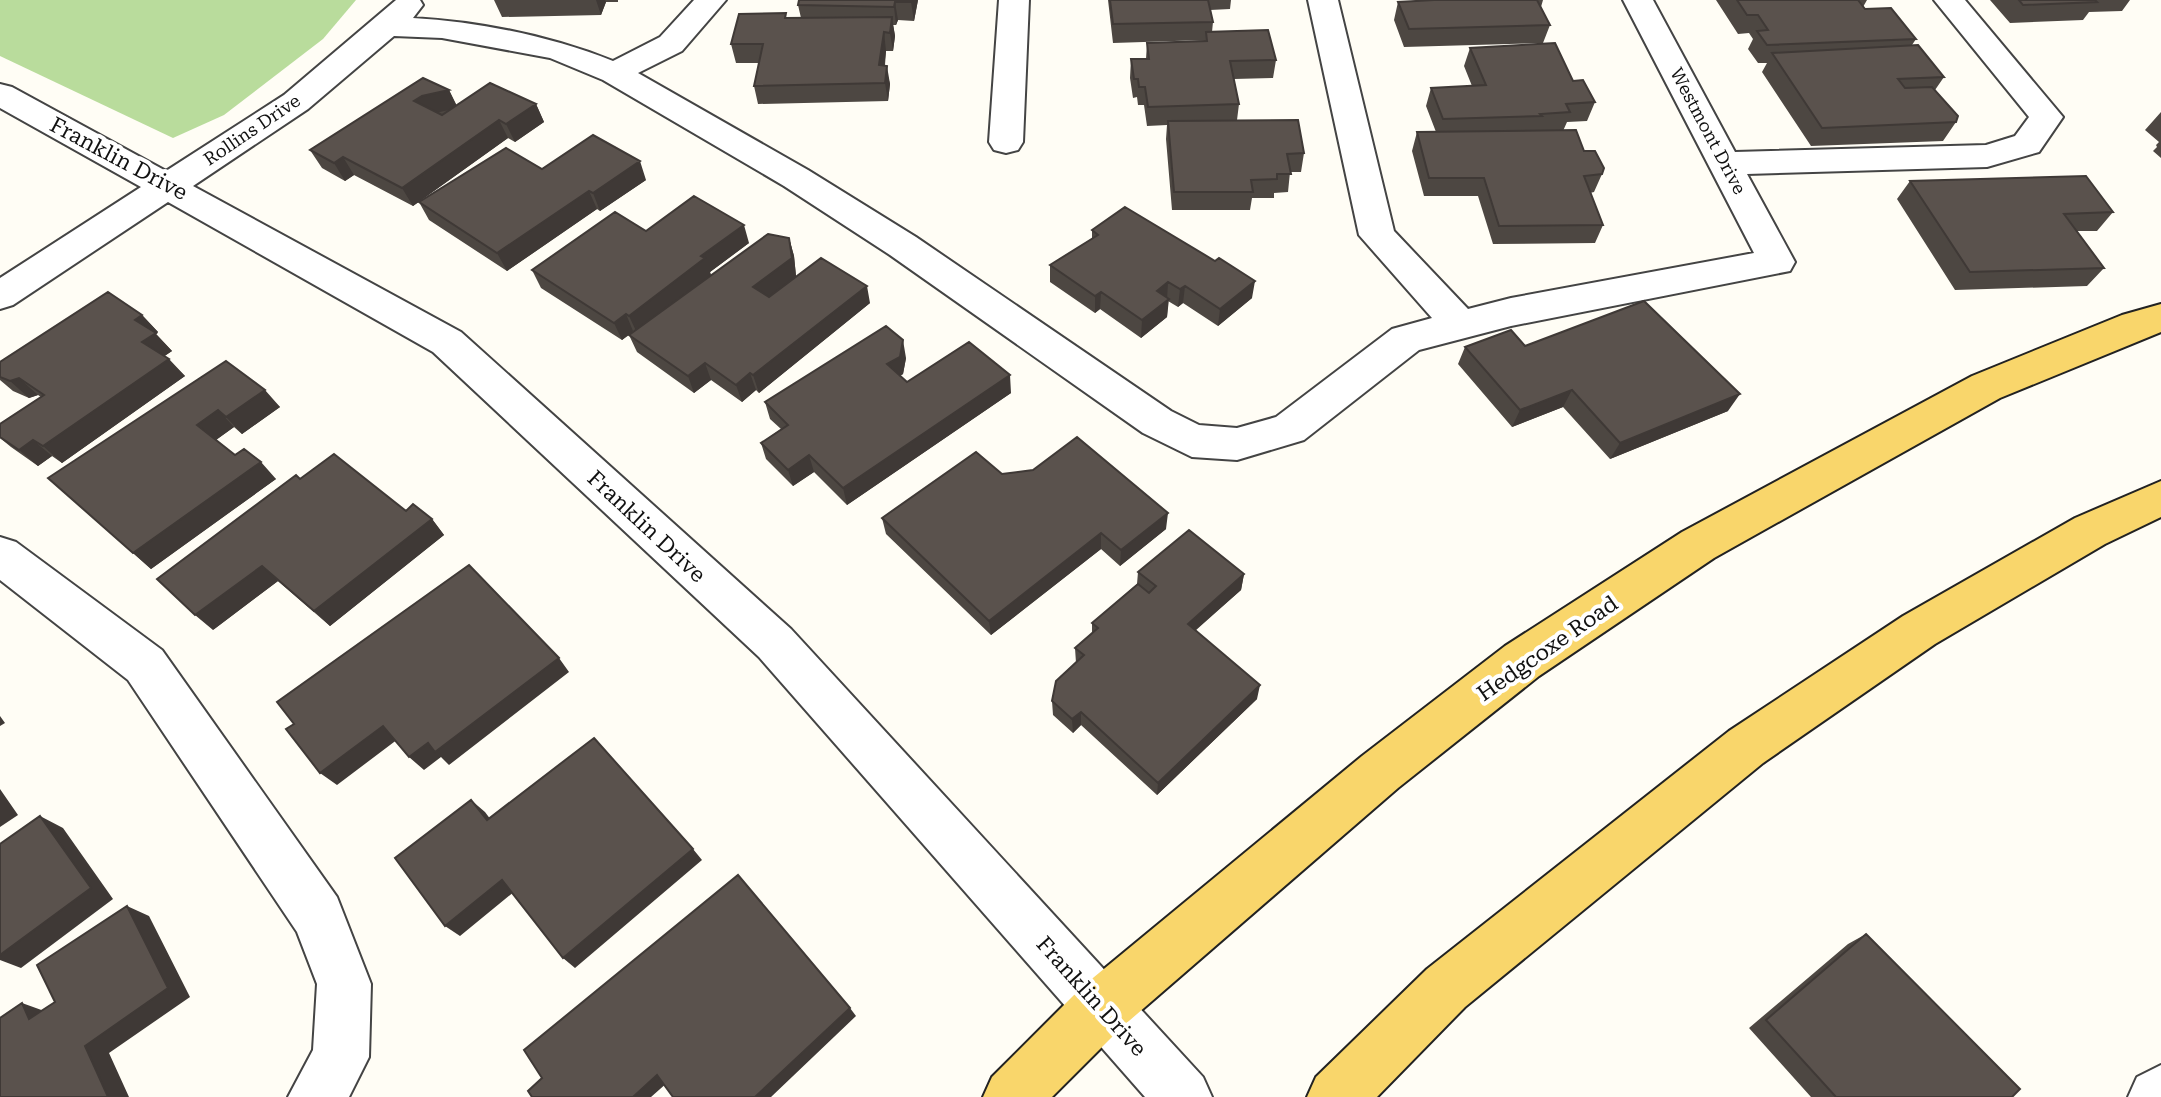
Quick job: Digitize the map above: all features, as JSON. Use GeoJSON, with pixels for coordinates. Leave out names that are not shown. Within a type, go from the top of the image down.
{"type":"FeatureCollection","features":[{"type":"Feature","properties":{"kind":"main road","name":"Hedgcoxe Road"},"geometry":{"type":"LineString","coordinates":[[1012,1097],[1102,1007],[1380,772],[1522,661],[1698,545],[1986,387],[2136,325],[2161,318]]}},
{"type":"Feature","properties":{"kind":"main road"},"geometry":{"type":"LineString","coordinates":[[1336,1097],[1446,988],[1746,747],[1919,630],[2090,531],[2161,498]]}},
{"type":"Feature","properties":{"kind":"street","name":"Rollins Drive"},"geometry":{"type":"LineString","coordinates":[[0,296],[296,102],[387,26],[412,0]]}},
{"type":"Feature","properties":{"kind":"street"},"geometry":{"type":"LineString","coordinates":[[614,73],[671,44],[711,0]]}},
{"type":"Feature","properties":{"kind":"street"},"geometry":{"type":"LineString","coordinates":[[1006,142],[1014,0]]}},
{"type":"Feature","properties":{"kind":"street"},"geometry":{"type":"LineString","coordinates":[[387,26],[442,29],[558,50],[614,73],[796,178],[890,237],[1131,405],[1192,441],[1237,444],[1289,429],[1406,339],[1460,325],[1377,235],[1323,0]]}},
{"type":"Feature","properties":{"kind":"street","name":"Westmont Drive"},"geometry":{"type":"LineString","coordinates":[[1460,325],[1511,312],[1777,262],[1638,0]]}},
{"type":"Feature","properties":{"kind":"street"},"geometry":{"type":"LineString","coordinates":[[1724,163],[1987,156],[2027,144],[2046,117],[1949,0]]}},
{"type":"Feature","properties":{"kind":"street","name":"Franklin Drive"},"geometry":{"type":"LineString","coordinates":[[0,94],[170,185],[447,342],[775,643],[1183,1097]]}},
{"type":"Feature","properties":{"kind":"street"},"geometry":{"type":"LineString","coordinates":[[0,555],[145,665],[318,916],[344,984],[341,1057],[317,1097]]}},
{"type":"Feature","properties":{"kind":"green space"},"geometry":{"type":"Polygon","coordinates":[[[0,0],[356,0],[323,39],[224,115],[173,138],[0,56],[0,0]]]}},
{"type":"Feature","properties":{"kind":"building"},"geometry":{"type":"Polygon","coordinates":[[[799,0],[912,0],[895,2],[894,7],[798,5],[799,0]]]}},
{"type":"Feature","properties":{"kind":"building"},"geometry":{"type":"Polygon","coordinates":[[[1110,0],[1208,0],[1213,22],[1113,24],[1110,0]]]}},
{"type":"Feature","properties":{"kind":"building"},"geometry":{"type":"Polygon","coordinates":[[[1537,0],[1550,25],[1409,29],[1398,2],[1537,0]]]}},
{"type":"Feature","properties":{"kind":"building"},"geometry":{"type":"Polygon","coordinates":[[[1737,0],[1858,0],[1865,9],[1891,8],[1916,39],[1767,45],[1757,31],[1768,30],[1758,15],[1747,15],[1737,0]]]}},
{"type":"Feature","properties":{"kind":"building"},"geometry":{"type":"Polygon","coordinates":[[[2019,0],[2095,0],[2097,2],[2023,5],[2019,0]]]}},
{"type":"Feature","properties":{"kind":"building"},"geometry":{"type":"Polygon","coordinates":[[[786,13],[785,18],[892,17],[890,33],[884,32],[879,65],[887,66],[885,83],[754,86],[763,44],[731,44],[739,14],[786,13]]]}},
{"type":"Feature","properties":{"kind":"building"},"geometry":{"type":"Polygon","coordinates":[[[1268,30],[1276,60],[1230,61],[1239,104],[1148,107],[1145,87],[1139,87],[1138,79],[1134,79],[1131,59],[1149,59],[1147,43],[1207,41],[1206,32],[1268,30]]]}},
{"type":"Feature","properties":{"kind":"building"},"geometry":{"type":"Polygon","coordinates":[[[1555,43],[1573,81],[1583,80],[1595,102],[1566,104],[1570,112],[1540,114],[1542,116],[1443,119],[1431,88],[1486,85],[1470,48],[1555,43]]]}},
{"type":"Feature","properties":{"kind":"building"},"geometry":{"type":"Polygon","coordinates":[[[1918,45],[1944,77],[1898,79],[1905,88],[1932,87],[1958,116],[1956,122],[1822,128],[1772,53],[1918,45]]]}},
{"type":"Feature","properties":{"kind":"building"},"geometry":{"type":"Polygon","coordinates":[[[423,78],[449,90],[414,101],[442,115],[490,83],[536,104],[506,124],[499,120],[402,188],[343,157],[334,163],[310,150],[423,78]]]}},
{"type":"Feature","properties":{"kind":"building"},"geometry":{"type":"Polygon","coordinates":[[[1298,120],[1304,153],[1287,154],[1291,174],[1277,174],[1277,179],[1251,180],[1253,192],[1174,192],[1168,121],[1298,120]]]}},
{"type":"Feature","properties":{"kind":"building"},"geometry":{"type":"Polygon","coordinates":[[[1576,130],[1584,151],[1595,151],[1604,168],[1602,174],[1584,176],[1603,225],[1499,226],[1484,178],[1429,178],[1417,132],[1576,130]]]}},
{"type":"Feature","properties":{"kind":"building"},"geometry":{"type":"Polygon","coordinates":[[[593,135],[640,161],[497,253],[419,202],[506,148],[542,169],[593,135]]]}},
{"type":"Feature","properties":{"kind":"building"},"geometry":{"type":"Polygon","coordinates":[[[2086,176],[2113,212],[2064,214],[2104,268],[1970,272],[1910,181],[2086,176]]]}},
{"type":"Feature","properties":{"kind":"building"},"geometry":{"type":"Polygon","coordinates":[[[694,196],[744,225],[629,316],[626,314],[614,323],[532,270],[615,212],[646,231],[694,196]]]}},
{"type":"Feature","properties":{"kind":"building"},"geometry":{"type":"Polygon","coordinates":[[[1125,207],[1215,261],[1219,258],[1255,281],[1220,309],[1185,286],[1180,289],[1168,282],[1157,291],[1169,299],[1142,320],[1101,292],[1095,296],[1050,265],[1098,235],[1092,230],[1125,207]]]}},
{"type":"Feature","properties":{"kind":"building"},"geometry":{"type":"Polygon","coordinates":[[[768,234],[789,238],[792,258],[753,287],[769,297],[821,258],[867,286],[736,385],[705,363],[688,376],[629,335],[768,234]]]}},
{"type":"Feature","properties":{"kind":"building"},"geometry":{"type":"Polygon","coordinates":[[[108,292],[142,315],[135,320],[156,333],[142,342],[169,359],[43,446],[33,440],[19,450],[0,437],[0,424],[44,395],[19,378],[10,381],[0,377],[0,362],[108,292]]]}},
{"type":"Feature","properties":{"kind":"building"},"geometry":{"type":"Polygon","coordinates":[[[1644,301],[1740,394],[1620,443],[1572,390],[1520,410],[1465,347],[1511,330],[1525,346],[1644,301]]]}},
{"type":"Feature","properties":{"kind":"building"},"geometry":{"type":"Polygon","coordinates":[[[886,326],[903,340],[900,357],[887,364],[907,382],[969,342],[1010,375],[843,488],[809,455],[788,470],[761,443],[788,425],[765,402],[886,326]]]}},
{"type":"Feature","properties":{"kind":"building"},"geometry":{"type":"Polygon","coordinates":[[[226,361],[265,390],[226,417],[218,410],[197,425],[235,455],[244,449],[261,462],[133,553],[48,478],[226,361]]]}},
{"type":"Feature","properties":{"kind":"building"},"geometry":{"type":"Polygon","coordinates":[[[1077,437],[1168,513],[1121,550],[1101,533],[989,621],[882,518],[976,452],[1002,474],[1033,470],[1077,437]]]}},
{"type":"Feature","properties":{"kind":"building"},"geometry":{"type":"Polygon","coordinates":[[[334,454],[406,511],[413,504],[432,519],[314,611],[262,566],[195,615],[157,579],[296,475],[300,479],[334,454]]]}},
{"type":"Feature","properties":{"kind":"building"},"geometry":{"type":"Polygon","coordinates":[[[1189,530],[1244,574],[1188,624],[1260,685],[1158,783],[1081,712],[1072,719],[1052,701],[1056,681],[1084,655],[1075,648],[1098,628],[1092,623],[1138,584],[1149,593],[1156,586],[1138,572],[1189,530]]]}},
{"type":"Feature","properties":{"kind":"building"},"geometry":{"type":"Polygon","coordinates":[[[469,565],[559,658],[435,752],[428,743],[409,757],[383,726],[320,773],[286,729],[294,724],[277,702],[469,565]]]}},
{"type":"Feature","properties":{"kind":"building"},"geometry":{"type":"Polygon","coordinates":[[[594,738],[693,849],[563,958],[502,880],[445,926],[395,858],[471,800],[487,820],[594,738]]]}},
{"type":"Feature","properties":{"kind":"building"},"geometry":{"type":"Polygon","coordinates":[[[40,816],[91,888],[0,955],[0,844],[40,816]]]}},
{"type":"Feature","properties":{"kind":"building"},"geometry":{"type":"Polygon","coordinates":[[[738,875],[850,1008],[755,1097],[673,1097],[657,1075],[633,1097],[532,1097],[528,1091],[542,1078],[524,1050],[738,875]]]}},
{"type":"Feature","properties":{"kind":"building"},"geometry":{"type":"Polygon","coordinates":[[[127,906],[168,988],[85,1046],[108,1097],[0,1097],[0,1018],[22,1003],[29,1019],[55,1002],[37,965],[127,906]]]}},
{"type":"Feature","properties":{"kind":"building"},"geometry":{"type":"Polygon","coordinates":[[[1866,934],[2020,1089],[2012,1097],[1836,1097],[1766,1020],[1866,934]]]}}]}
